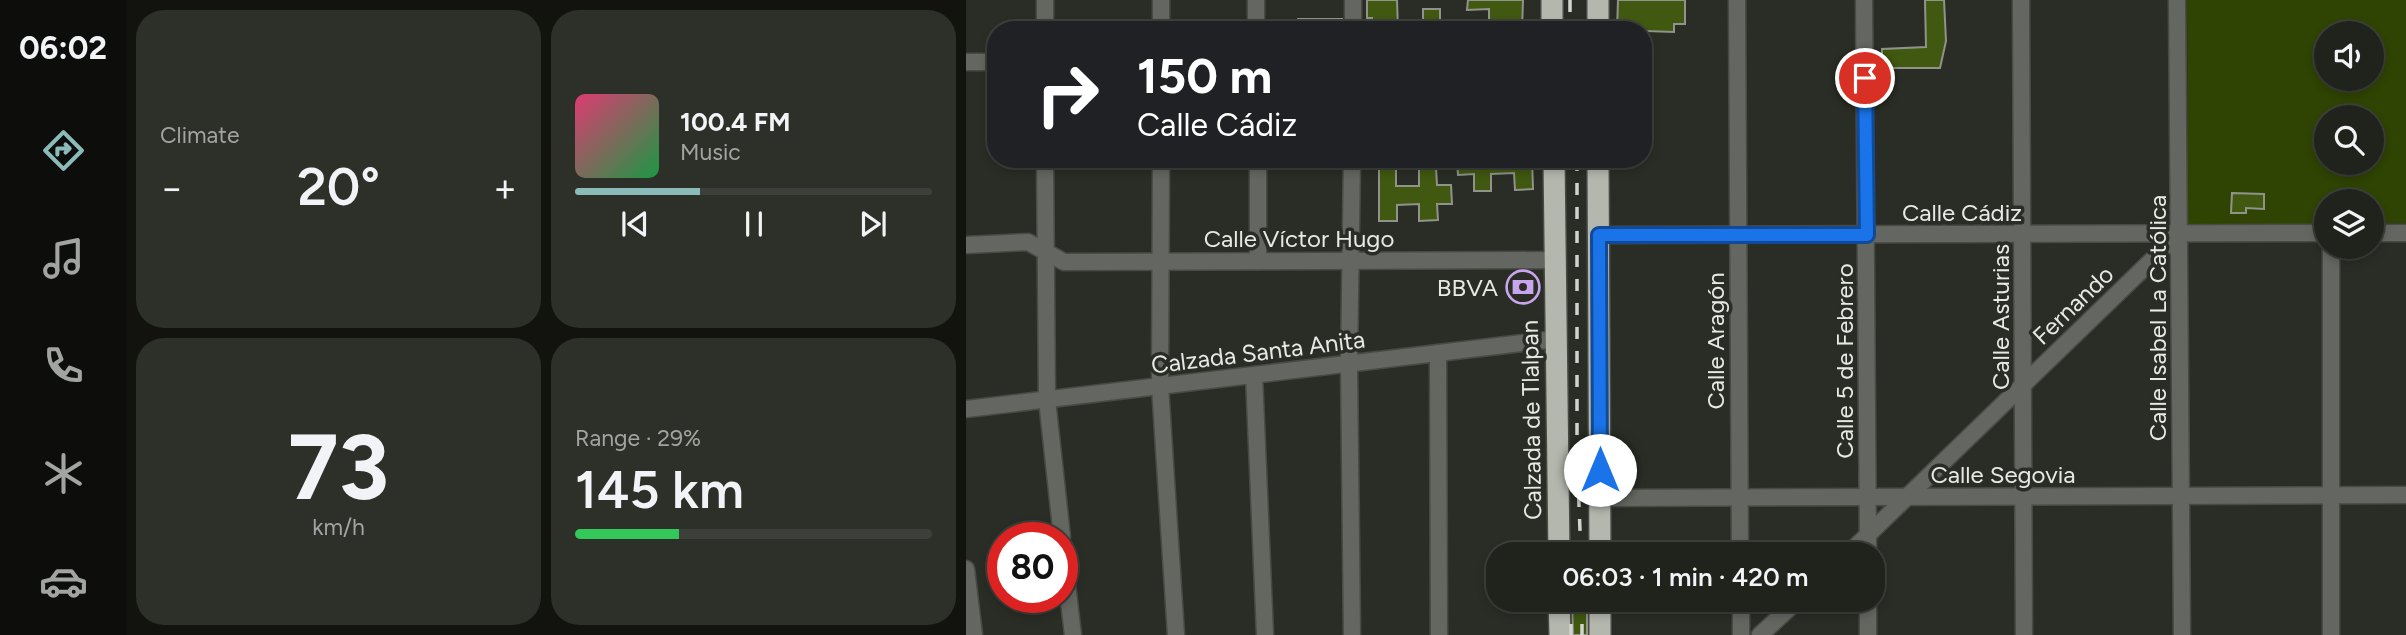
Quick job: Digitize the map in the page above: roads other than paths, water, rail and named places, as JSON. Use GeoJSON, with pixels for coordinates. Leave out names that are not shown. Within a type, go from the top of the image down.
{"type":"FeatureCollection","features":[{"type":"Feature","properties":{"kind":"highway"},"geometry":{"type":"LineString","coordinates":[[1552,0],[1552,21]]}},
{"type":"Feature","properties":{"kind":"highway"},"geometry":{"type":"LineString","coordinates":[[1598,0],[1598,21]]}},
{"type":"Feature","properties":{"kind":"highway","name":"Calzada de Tlalpan"},"geometry":{"type":"LineString","coordinates":[[1554,168],[1559,542]]}},
{"type":"Feature","properties":{"kind":"highway"},"geometry":{"type":"LineString","coordinates":[[1598,168],[1600,542]]}},
{"type":"Feature","properties":{"kind":"highway"},"geometry":{"type":"LineString","coordinates":[[1559,612],[1560,635]]}},
{"type":"Feature","properties":{"kind":"highway"},"geometry":{"type":"LineString","coordinates":[[1600,612],[1600,635]]}},
{"type":"Feature","properties":{"kind":"street"},"geometry":{"type":"LineString","coordinates":[[1045,0],[1045,21]]}},
{"type":"Feature","properties":{"kind":"street"},"geometry":{"type":"LineString","coordinates":[[1161,0],[1161,21]]}},
{"type":"Feature","properties":{"kind":"street"},"geometry":{"type":"LineString","coordinates":[[1256,0],[1256,21]]}},
{"type":"Feature","properties":{"kind":"street"},"geometry":{"type":"LineString","coordinates":[[1353,0],[1353,21]]}},
{"type":"Feature","properties":{"kind":"street","name":"Calle Aragón"},"geometry":{"type":"LineString","coordinates":[[1737,0],[1740,542]]}},
{"type":"Feature","properties":{"kind":"street","name":"Calle 5 de Febrero"},"geometry":{"type":"LineString","coordinates":[[1864,0],[1868,542]]}},
{"type":"Feature","properties":{"kind":"street","name":"Calle Asturias"},"geometry":{"type":"LineString","coordinates":[[2021,0],[2024,635]]}},
{"type":"Feature","properties":{"kind":"street","name":"Calle Isabel La Católica"},"geometry":{"type":"LineString","coordinates":[[2178,0],[2182,635]]}},
{"type":"Feature","properties":{"kind":"street"},"geometry":{"type":"LineString","coordinates":[[966,62],[987,62]]}},
{"type":"Feature","properties":{"kind":"street"},"geometry":{"type":"LineString","coordinates":[[1045,168],[1046,400],[1060,522]]}},
{"type":"Feature","properties":{"kind":"street"},"geometry":{"type":"LineString","coordinates":[[1161,168],[1160,386],[1175,635]]}},
{"type":"Feature","properties":{"kind":"street"},"geometry":{"type":"LineString","coordinates":[[1258,168],[1258,261]]}},
{"type":"Feature","properties":{"kind":"street"},"geometry":{"type":"LineString","coordinates":[[1352,168],[1349,364],[1352,635]]}},
{"type":"Feature","properties":{"kind":"street","name":"Calle Cádiz"},"geometry":{"type":"LineString","coordinates":[[1599,235],[2314,233]]}},
{"type":"Feature","properties":{"kind":"street"},"geometry":{"type":"LineString","coordinates":[[2384,233],[2406,233]]}},
{"type":"Feature","properties":{"kind":"street","name":"Fernando"},"geometry":{"type":"LineString","coordinates":[[1861,542],[2179,234]]}},
{"type":"Feature","properties":{"kind":"street","name":"Calle Víctor Hugo"},"geometry":{"type":"LineString","coordinates":[[966,245],[1028,242],[1064,262],[1555,260]]}},
{"type":"Feature","properties":{"kind":"street"},"geometry":{"type":"LineString","coordinates":[[2331,259],[2331,635]]}},
{"type":"Feature","properties":{"kind":"street","name":"Calzada Santa Anita"},"geometry":{"type":"LineString","coordinates":[[966,409],[1556,339]]}},
{"type":"Feature","properties":{"kind":"street"},"geometry":{"type":"LineString","coordinates":[[1438,353],[1439,635]]}},
{"type":"Feature","properties":{"kind":"street"},"geometry":{"type":"LineString","coordinates":[[1254,375],[1265,635]]}},
{"type":"Feature","properties":{"kind":"street","name":"Calle Segovia"},"geometry":{"type":"LineString","coordinates":[[1600,498],[2406,495]]}},
{"type":"Feature","properties":{"kind":"street"},"geometry":{"type":"LineString","coordinates":[[966,569],[974,635]]}},
{"type":"Feature","properties":{"kind":"street"},"geometry":{"type":"LineString","coordinates":[[1741,612],[1741,635]]}},
{"type":"Feature","properties":{"kind":"street"},"geometry":{"type":"LineString","coordinates":[[1760,635],[1785,612]]}},
{"type":"Feature","properties":{"kind":"street"},"geometry":{"type":"LineString","coordinates":[[1868,612],[1868,635]]}},
{"type":"Feature","properties":{"kind":"street"},"geometry":{"type":"LineString","coordinates":[[1070,613],[1073,635]]}},
{"type":"Feature","properties":{"kind":"railway"},"geometry":{"type":"LineString","coordinates":[[1570,0],[1570,21]]}},
{"type":"Feature","properties":{"kind":"railway"},"geometry":{"type":"LineString","coordinates":[[1577,168],[1577,456],[1580,542]]}},
{"type":"Feature","properties":{"kind":"railway"},"geometry":{"type":"LineString","coordinates":[[1571,612],[1571,635]]}},
{"type":"Feature","properties":{"kind":"railway"},"geometry":{"type":"LineString","coordinates":[[1582,612],[1582,635]]}},
{"type":"Feature","properties":{"kind":"place","name":"BBVA"},"geometry":{"type":"Point","coordinates":[1523,287]}}]}
